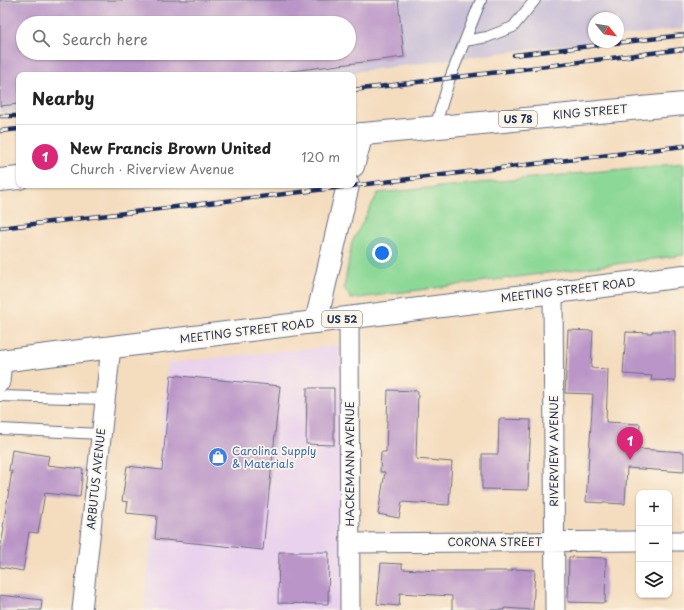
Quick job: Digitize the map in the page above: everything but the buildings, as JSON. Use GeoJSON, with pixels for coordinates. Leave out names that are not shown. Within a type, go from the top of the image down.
{"type":"FeatureCollection","features":[{"type":"Feature","properties":{"kind":"main road","name":"KING STREET"},"geometry":{"type":"LineString","coordinates":[[357,134],[684,104]]}},
{"type":"Feature","properties":{"kind":"main road"},"geometry":{"type":"LineString","coordinates":[[0,180],[16,178]]}},
{"type":"Feature","properties":{"kind":"main road"},"geometry":{"type":"LineString","coordinates":[[316,322],[347,188]]}},
{"type":"Feature","properties":{"kind":"main road","name":"MEETING STREET ROAD"},"geometry":{"type":"LineString","coordinates":[[1,368],[111,347],[684,276]]}},
{"type":"Feature","properties":{"kind":"street","name":"RIVERVIEW AVENUE"},"geometry":{"type":"LineString","coordinates":[[553,292],[555,610]]}},
{"type":"Feature","properties":{"kind":"street","name":"HACKEMANN AVENUE"},"geometry":{"type":"LineString","coordinates":[[349,318],[350,610]]}},
{"type":"Feature","properties":{"kind":"street","name":"ARBUTUS AVENUE"},"geometry":{"type":"LineString","coordinates":[[82,610],[111,347]]}},
{"type":"Feature","properties":{"kind":"street"},"geometry":{"type":"LineString","coordinates":[[672,541],[684,540]]}},
{"type":"Feature","properties":{"kind":"street","name":"CORONA STREET"},"geometry":{"type":"LineString","coordinates":[[350,543],[636,541]]}},
{"type":"Feature","properties":{"kind":"lane"},"geometry":{"type":"LineString","coordinates":[[435,127],[450,78],[481,0]]}},
{"type":"Feature","properties":{"kind":"lane"},"geometry":{"type":"LineString","coordinates":[[465,41],[487,37],[513,27],[535,0]]}},
{"type":"Feature","properties":{"kind":"lane"},"geometry":{"type":"LineString","coordinates":[[0,396],[105,399]]}},
{"type":"Feature","properties":{"kind":"lane"},"geometry":{"type":"LineString","coordinates":[[0,429],[101,434]]}},
{"type":"Feature","properties":{"kind":"shaded area"},"geometry":{"type":"Polygon","coordinates":[[[0,0],[684,0],[684,28],[624,36],[624,12],[588,12],[588,42],[353,72],[16,72],[16,111],[0,113],[0,0]]]}},
{"type":"Feature","properties":{"kind":"shaded area"},"geometry":{"type":"Polygon","coordinates":[[[349,344],[350,610],[144,610],[168,363],[349,344]]]}},
{"type":"Feature","properties":{"kind":"green space"},"geometry":{"type":"Polygon","coordinates":[[[684,163],[684,255],[351,299],[344,288],[352,242],[378,193],[684,163]]]}},
{"type":"Feature","properties":{"kind":"railway"},"geometry":{"type":"LineString","coordinates":[[514,55],[684,35]]}},
{"type":"Feature","properties":{"kind":"railway"},"geometry":{"type":"LineString","coordinates":[[356,90],[684,49]]}},
{"type":"Feature","properties":{"kind":"railway"},"geometry":{"type":"LineString","coordinates":[[0,116],[16,116]]}},
{"type":"Feature","properties":{"kind":"railway"},"geometry":{"type":"LineString","coordinates":[[0,131],[16,129]]}},
{"type":"Feature","properties":{"kind":"railway"},"geometry":{"type":"LineString","coordinates":[[356,185],[684,146]]}},
{"type":"Feature","properties":{"kind":"railway"},"geometry":{"type":"LineString","coordinates":[[0,228],[334,188]]}},
{"type":"Feature","properties":{"kind":"place","name":"Carolina Supply & Materials"},"geometry":{"type":"Point","coordinates":[218,457]}},
{"type":"Feature","properties":{"kind":"place","name":"New Francis Brown United"},"geometry":{"type":"Point","coordinates":[630,460]}}]}
